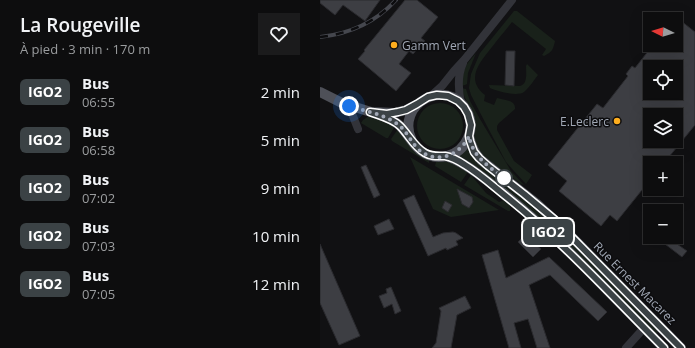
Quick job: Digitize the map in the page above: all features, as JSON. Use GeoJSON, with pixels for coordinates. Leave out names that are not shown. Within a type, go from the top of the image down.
{"type":"FeatureCollection","features":[{"type":"Feature","properties":{"kind":"main road","name":"Rue Ernest Macarez"},"geometry":{"type":"LineString","coordinates":[[320,92],[331,99],[397,123],[419,149],[428,155],[437,157],[446,156],[473,170],[528,214],[565,248],[664,348]]}},
{"type":"Feature","properties":{"kind":"main road"},"geometry":{"type":"LineString","coordinates":[[431,96],[446,95],[452,97],[460,103]]}},
{"type":"Feature","properties":{"kind":"main road","name":"Rue Ernest Macarez"},"geometry":{"type":"LineString","coordinates":[[370,112],[394,113],[406,110],[431,96]]}},
{"type":"Feature","properties":{"kind":"main road","name":"Rue Ernest Macarez"},"geometry":{"type":"LineString","coordinates":[[460,103],[467,111],[470,119],[470,141],[474,152],[481,160],[554,219],[681,348]]}},
{"type":"Feature","properties":{"kind":"main road"},"geometry":{"type":"LineString","coordinates":[[412,141],[409,132],[409,121],[411,113],[417,104]]}},
{"type":"Feature","properties":{"kind":"main road"},"geometry":{"type":"LineString","coordinates":[[446,156],[459,150],[465,144],[469,136]]}},
{"type":"Feature","properties":{"kind":"street"},"geometry":{"type":"LineString","coordinates":[[431,96],[442,86],[465,59],[512,0]]}},
{"type":"Feature","properties":{"kind":"street"},"geometry":{"type":"LineString","coordinates":[[460,103],[458,91],[459,75],[465,59]]}},
{"type":"Feature","properties":{"kind":"street"},"geometry":{"type":"LineString","coordinates":[[349,106],[358,129]]}},
{"type":"Feature","properties":{"kind":"street"},"geometry":{"type":"LineString","coordinates":[[626,348],[644,328]]}},
{"type":"Feature","properties":{"kind":"shaded area"},"geometry":{"type":"Polygon","coordinates":[[[514,11],[517,11],[555,41],[554,47],[549,53],[544,56],[542,55],[546,49],[512,22],[483,58],[476,70],[475,76],[479,89],[485,95],[484,101],[494,105],[497,98],[512,102],[515,106],[515,109],[499,123],[497,130],[514,161],[532,175],[526,184],[506,162],[471,95],[469,88],[471,74],[480,53],[514,11]]]}},
{"type":"Feature","properties":{"kind":"shaded area"},"geometry":{"type":"Polygon","coordinates":[[[476,53],[468,73],[467,84],[461,86],[463,72],[467,64],[476,53]]]}},
{"type":"Feature","properties":{"kind":"shaded area"},"geometry":{"type":"Polygon","coordinates":[[[527,64],[538,75],[524,92],[512,94],[490,88],[489,85],[523,85],[525,81],[527,64]]]}},
{"type":"Feature","properties":{"kind":"shaded area"},"geometry":{"type":"Polygon","coordinates":[[[461,88],[466,89],[470,101],[511,171],[524,185],[481,154],[474,142],[472,111],[461,88]]]}},
{"type":"Feature","properties":{"kind":"shaded area"},"geometry":{"type":"Polygon","coordinates":[[[435,103],[445,103],[453,107],[459,113],[463,121],[463,131],[459,139],[453,145],[445,149],[435,149],[427,145],[421,139],[417,131],[417,121],[421,113],[427,107],[435,103]]]}},
{"type":"Feature","properties":{"kind":"shaded area"},"geometry":{"type":"Polygon","coordinates":[[[369,116],[392,123],[395,126],[388,138],[361,123],[369,116]]]}},
{"type":"Feature","properties":{"kind":"shaded area"},"geometry":{"type":"Polygon","coordinates":[[[398,129],[415,152],[429,160],[429,163],[392,141],[391,139],[398,129]]]}},
{"type":"Feature","properties":{"kind":"shaded area"},"geometry":{"type":"Polygon","coordinates":[[[468,148],[554,226],[659,331],[656,334],[460,157],[459,155],[468,148]]]}},
{"type":"Feature","properties":{"kind":"shaded area"},"geometry":{"type":"Polygon","coordinates":[[[410,157],[499,210],[451,217],[433,209],[410,157]]]}},
{"type":"Feature","properties":{"kind":"shaded area"},"geometry":{"type":"Polygon","coordinates":[[[444,161],[468,172],[461,182],[435,166],[436,162],[444,161]]]}},
{"type":"Feature","properties":{"kind":"shaded area"},"geometry":{"type":"Polygon","coordinates":[[[471,175],[486,193],[499,202],[504,200],[510,204],[510,211],[464,185],[471,175]]]}},
{"type":"Feature","properties":{"kind":"building"},"geometry":{"type":"Polygon","coordinates":[[[320,0],[380,0],[365,21],[343,5],[335,15],[320,3],[320,0]]]}},
{"type":"Feature","properties":{"kind":"building","name":"Gamm Vert"},"geometry":{"type":"Polygon","coordinates":[[[405,0],[417,0],[438,17],[421,38],[425,41],[413,54],[409,51],[399,64],[411,73],[396,91],[358,59],[405,0]]]}},
{"type":"Feature","properties":{"kind":"building","name":"E.Leclerc"},"geometry":{"type":"Polygon","coordinates":[[[683,23],[695,32],[695,125],[683,140],[683,108],[643,108],[643,148],[676,148],[670,156],[643,156],[643,189],[617,221],[610,215],[601,226],[559,191],[567,181],[548,165],[597,104],[603,108],[628,76],[626,74],[632,66],[635,68],[648,52],[683,52],[683,23]]]}},
{"type":"Feature","properties":{"kind":"building"},"geometry":{"type":"Polygon","coordinates":[[[506,51],[515,51],[514,86],[505,85],[506,51]]]}},
{"type":"Feature","properties":{"kind":"building"},"geometry":{"type":"Polygon","coordinates":[[[366,165],[380,195],[374,198],[361,167],[366,165]]]}},
{"type":"Feature","properties":{"kind":"building"},"geometry":{"type":"Polygon","coordinates":[[[457,189],[472,197],[473,202],[469,208],[462,204],[457,189]]]}},
{"type":"Feature","properties":{"kind":"building"},"geometry":{"type":"Polygon","coordinates":[[[414,195],[433,237],[443,233],[453,232],[463,238],[456,241],[458,245],[447,250],[446,248],[428,256],[403,200],[414,195]]]}},
{"type":"Feature","properties":{"kind":"building"},"geometry":{"type":"Polygon","coordinates":[[[445,201],[452,205],[448,212],[442,208],[445,201]]]}},
{"type":"Feature","properties":{"kind":"building"},"geometry":{"type":"Polygon","coordinates":[[[389,219],[394,229],[378,235],[374,226],[389,219]]]}},
{"type":"Feature","properties":{"kind":"building"},"geometry":{"type":"Polygon","coordinates":[[[525,235],[541,249],[533,257],[518,242],[525,235]]]}},
{"type":"Feature","properties":{"kind":"building"},"geometry":{"type":"Polygon","coordinates":[[[320,244],[360,336],[339,345],[320,303],[320,244]]]}},
{"type":"Feature","properties":{"kind":"building"},"geometry":{"type":"Polygon","coordinates":[[[665,244],[677,244],[687,251],[682,257],[665,244]]]}},
{"type":"Feature","properties":{"kind":"building"},"geometry":{"type":"Polygon","coordinates":[[[498,250],[506,278],[549,257],[607,312],[598,321],[550,275],[529,285],[550,348],[537,348],[528,319],[514,323],[521,348],[509,348],[482,255],[498,250]]]}},
{"type":"Feature","properties":{"kind":"building"},"geometry":{"type":"Polygon","coordinates":[[[391,287],[401,311],[395,314],[392,304],[384,308],[379,296],[387,293],[386,289],[391,287]]]}},
{"type":"Feature","properties":{"kind":"building"},"geometry":{"type":"Polygon","coordinates":[[[465,296],[471,308],[457,315],[451,348],[432,348],[436,343],[441,311],[439,308],[465,296]]]}},
{"type":"Feature","properties":{"kind":"railway"},"geometry":{"type":"LineString","coordinates":[[320,37],[341,33],[361,26],[380,15],[396,0]]}},
{"type":"Feature","properties":{"kind":"bus line","name":"IGO2"},"geometry":{"type":"LineString","coordinates":[[664,348],[565,248],[500,191],[473,170],[455,160],[446,156],[439,157],[424,153],[416,146],[397,123],[370,112],[387,114],[406,110],[428,97],[437,95],[452,97],[458,101],[468,114],[471,125],[469,136],[470,141],[474,152],[479,158],[554,219],[681,348]]}},
{"type":"Feature","properties":{"kind":"place","name":"Gamm Vert"},"geometry":{"type":"Point","coordinates":[394,45]}},
{"type":"Feature","properties":{"kind":"place","name":"E.Leclerc"},"geometry":{"type":"Point","coordinates":[617,121]}},
{"type":"Feature","properties":{"kind":"route"},"geometry":{"type":"LineString","coordinates":[[349,106],[394,121],[402,128],[416,146],[428,155],[437,157],[450,155],[459,150],[465,144],[469,136],[474,152],[488,166],[505,179],[504,178]]}}]}
